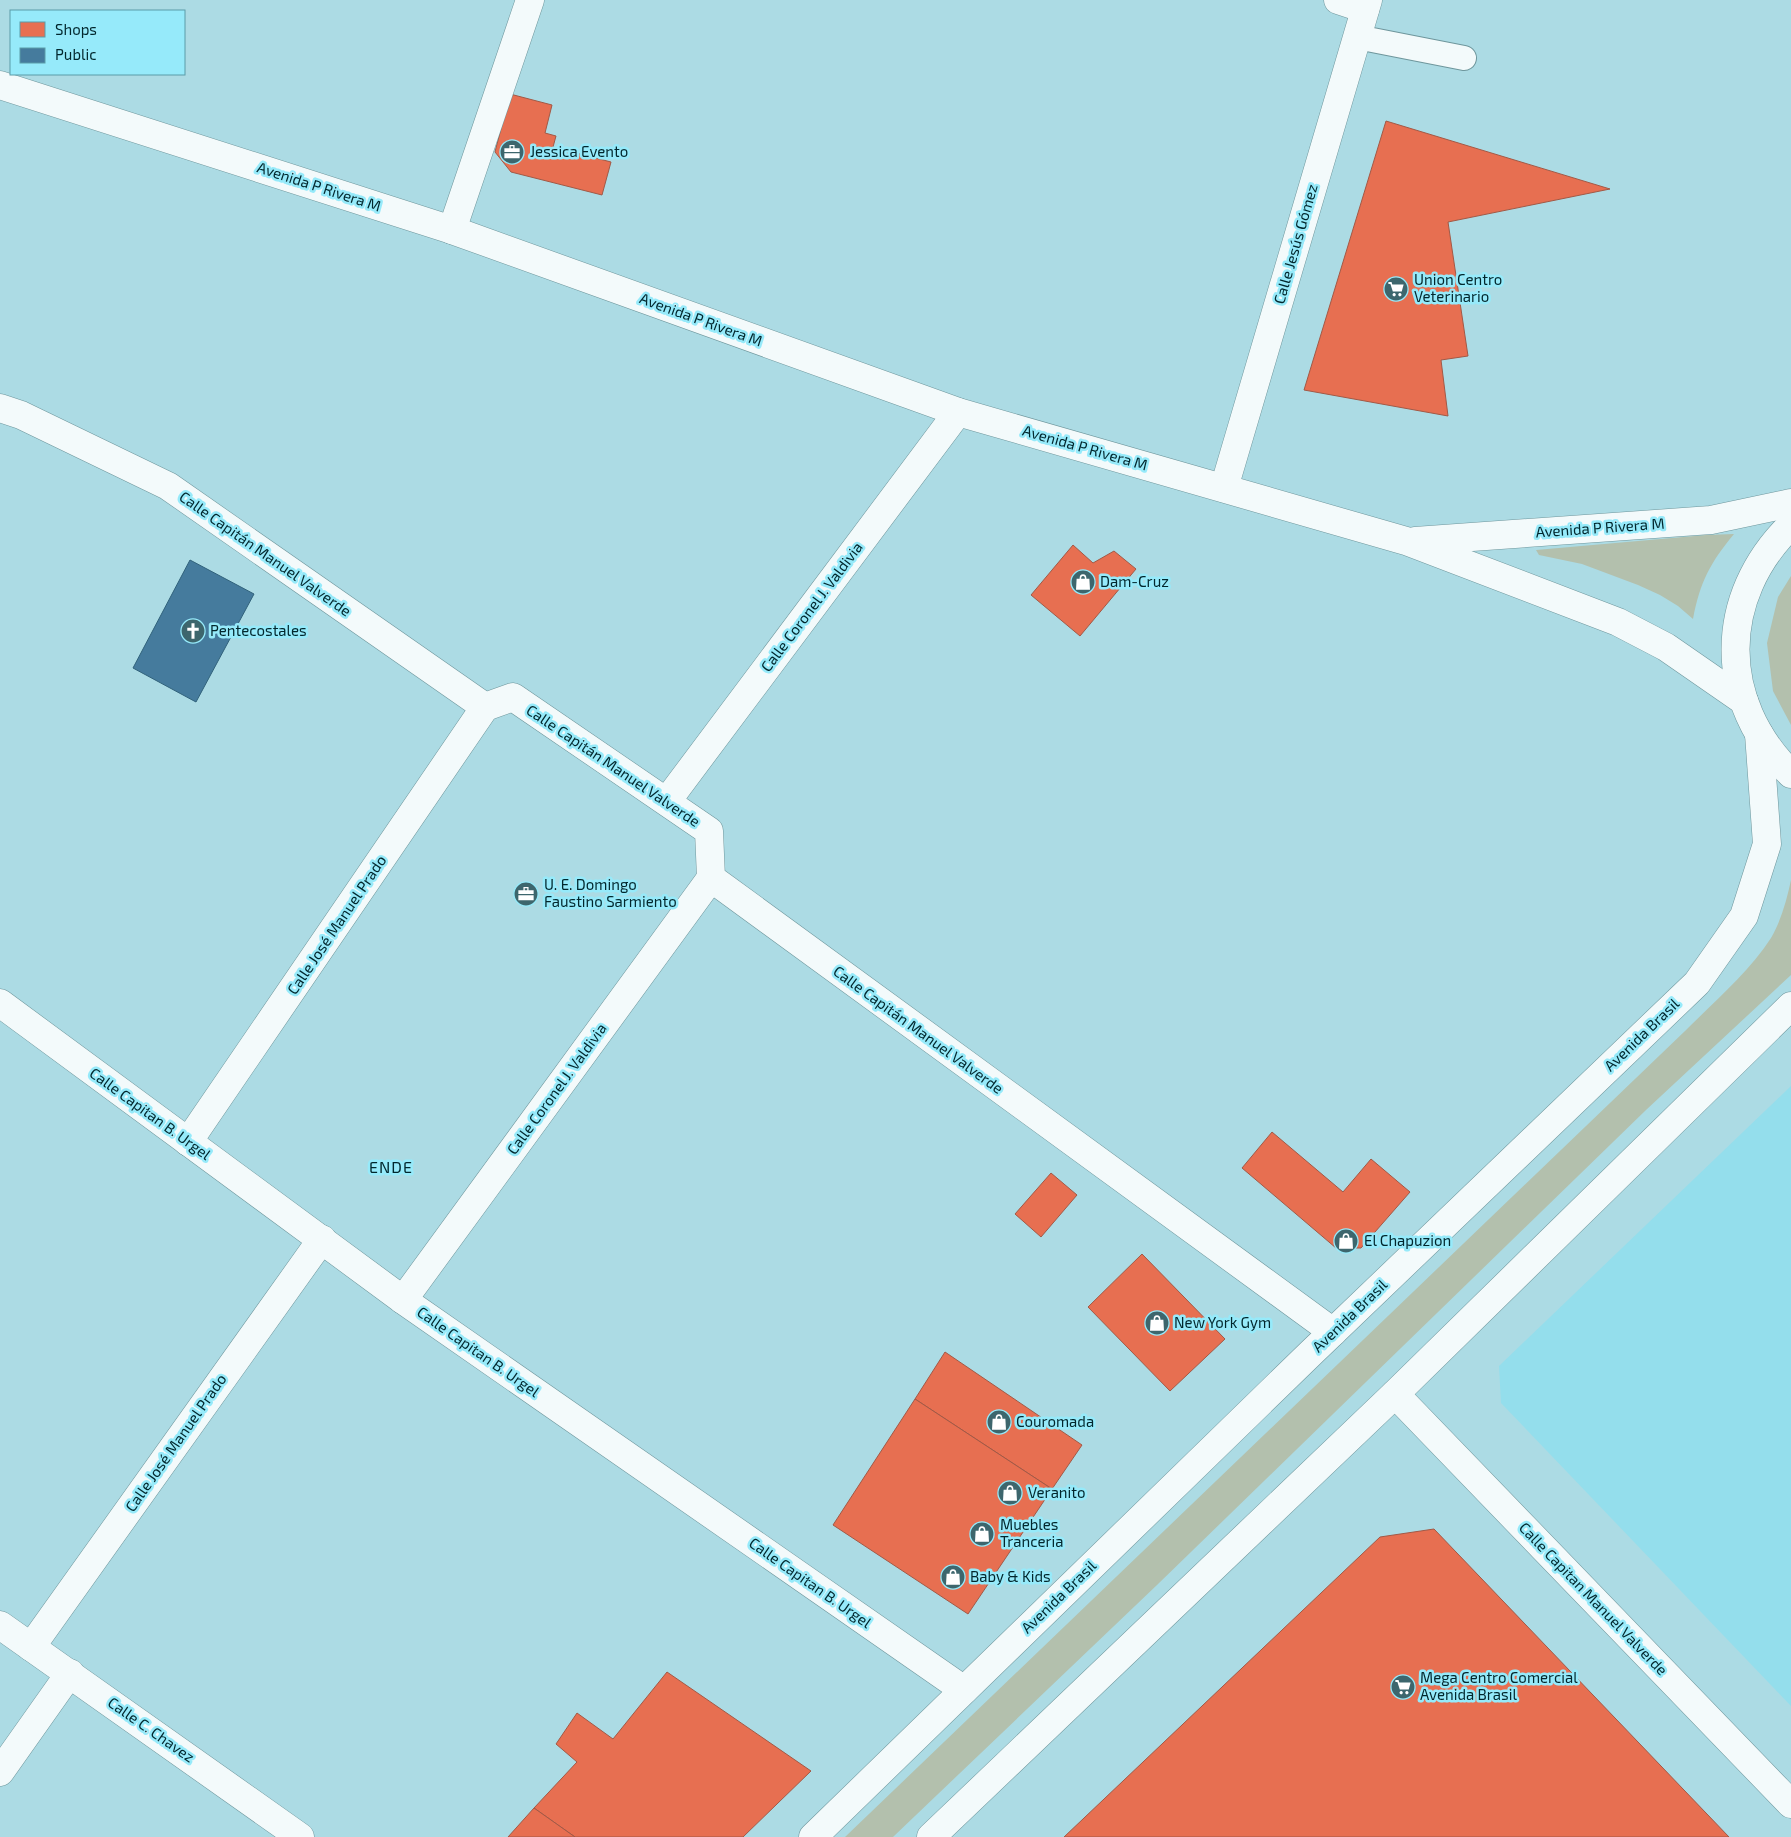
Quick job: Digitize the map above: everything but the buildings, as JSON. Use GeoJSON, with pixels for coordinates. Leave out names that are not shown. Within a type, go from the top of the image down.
{"type":"FeatureCollection","features":[{"type":"Feature","properties":{"kind":"street"},"geometry":{"type":"LineString","coordinates":[[452,230],[530,0]]}},
{"type":"Feature","properties":{"kind":"street"},"geometry":{"type":"LineString","coordinates":[[1338,0],[1366,4]]}},
{"type":"Feature","properties":{"kind":"street","name":"Calle Jesús Gómez"},"geometry":{"type":"LineString","coordinates":[[1224,488],[1366,4]]}},
{"type":"Feature","properties":{"kind":"street","name":"Avenida P Rivera M"},"geometry":{"type":"LineString","coordinates":[[0,85],[452,230],[958,412],[1406,541],[1618,622],[1666,647],[1744,701]]}},
{"type":"Feature","properties":{"kind":"street","name":"Calle Capitán Manuel Valverde"},"geometry":{"type":"LineString","coordinates":[[0,408],[21,415],[168,486],[485,708],[513,697],[667,801],[709,831],[711,878],[1333,1332]]}},
{"type":"Feature","properties":{"kind":"street","name":"Calle Coronel J. Valdivia"},"geometry":{"type":"LineString","coordinates":[[667,801],[958,412]]}},
{"type":"Feature","properties":{"kind":"street","name":"Avenida P Rivera M"},"geometry":{"type":"LineString","coordinates":[[1406,541],[1711,520],[1791,503]]}},
{"type":"Feature","properties":{"kind":"street"},"geometry":{"type":"LineString","coordinates":[[1791,525],[1768,550],[1757,567],[1742,603],[1736,644],[1738,683],[1744,701],[1759,734],[1768,748],[1791,774]]}},
{"type":"Feature","properties":{"kind":"street","name":"Calle José Manuel Prado"},"geometry":{"type":"LineString","coordinates":[[188,1142],[485,708]]}},
{"type":"Feature","properties":{"kind":"street","name":"Avenida Brasil"},"geometry":{"type":"LineString","coordinates":[[813,1837],[1696,983],[1744,916],[1767,844],[1759,734]]}},
{"type":"Feature","properties":{"kind":"street","name":"Calle Coronel J. Valdivia"},"geometry":{"type":"LineString","coordinates":[[403,1300],[711,878]]}},
{"type":"Feature","properties":{"kind":"street","name":"Calle Capitan B. Urgel"},"geometry":{"type":"LineString","coordinates":[[0,1003],[322,1238],[403,1300],[964,1690]]}},
{"type":"Feature","properties":{"kind":"street"},"geometry":{"type":"LineString","coordinates":[[931,1837],[1395,1394],[1791,1006]]}},
{"type":"Feature","properties":{"kind":"street","name":"Calle José Manuel Prado"},"geometry":{"type":"LineString","coordinates":[[31,1646],[322,1238]]}},
{"type":"Feature","properties":{"kind":"street","name":"Calle Capitan Manuel Valverde"},"geometry":{"type":"LineString","coordinates":[[1395,1394],[1791,1804]]}},
{"type":"Feature","properties":{"kind":"street","name":"Calle C. Chavez"},"geometry":{"type":"LineString","coordinates":[[0,1625],[300,1837]]}},
{"type":"Feature","properties":{"kind":"street"},"geometry":{"type":"LineString","coordinates":[[0,1772],[70,1673]]}},
{"type":"Feature","properties":{"kind":"lane"},"geometry":{"type":"LineString","coordinates":[[1357,37],[1464,58]]}},
{"type":"Feature","properties":{"kind":"shaded area"},"geometry":{"type":"Polygon","coordinates":[[[1791,1086],[1791,1706],[1501,1403],[1499,1366],[1791,1086]]]}},
{"type":"Feature","properties":{"kind":"green space"},"geometry":{"type":"Polygon","coordinates":[[[1734,534],[1718,554],[1707,574],[1699,594],[1693,619],[1678,606],[1638,585],[1582,564],[1539,555],[1536,550],[1706,535],[1734,534]]]}},
{"type":"Feature","properties":{"kind":"green space"},"geometry":{"type":"Polygon","coordinates":[[[1791,576],[1791,725],[1773,691],[1767,643],[1778,597],[1791,576]]]}},
{"type":"Feature","properties":{"kind":"green space"},"geometry":{"type":"Polygon","coordinates":[[[1791,880],[1791,975],[1646,1110],[1157,1585],[893,1837],[845,1837],[1731,986],[1771,938],[1783,910],[1791,880]]]}},
{"type":"Feature","properties":{"kind":"place","name":"Jessica Evento"},"geometry":{"type":"Point","coordinates":[512,152]}},
{"type":"Feature","properties":{"kind":"place","name":"Union Centro Veterinario"},"geometry":{"type":"Point","coordinates":[1396,289]}},
{"type":"Feature","properties":{"kind":"place","name":"Dam-Cruz"},"geometry":{"type":"Point","coordinates":[1083,582]}},
{"type":"Feature","properties":{"kind":"place","name":"Pentecostales"},"geometry":{"type":"Point","coordinates":[193,631]}},
{"type":"Feature","properties":{"kind":"place","name":"U. E. Domingo Faustino Sarmiento"},"geometry":{"type":"Point","coordinates":[526,894]}},
{"type":"Feature","properties":{"kind":"place","name":"El Chapuzion"},"geometry":{"type":"Point","coordinates":[1346,1241]}},
{"type":"Feature","properties":{"kind":"place","name":"New York Gym"},"geometry":{"type":"Point","coordinates":[1157,1323]}},
{"type":"Feature","properties":{"kind":"place","name":"Couromada"},"geometry":{"type":"Point","coordinates":[999,1422]}},
{"type":"Feature","properties":{"kind":"place","name":"Veranito"},"geometry":{"type":"Point","coordinates":[1010,1493]}},
{"type":"Feature","properties":{"kind":"place","name":"Muebles Tranceria"},"geometry":{"type":"Point","coordinates":[982,1534]}},
{"type":"Feature","properties":{"kind":"place","name":"Baby & Kids"},"geometry":{"type":"Point","coordinates":[953,1577]}},
{"type":"Feature","properties":{"kind":"place","name":"Mega Centro Comercial Avenida Brasil"},"geometry":{"type":"Point","coordinates":[1403,1687]}},
{"type":"Feature","properties":{"kind":"district","name":"ENDE"},"geometry":{"type":"Point","coordinates":[391,1167]}}]}
